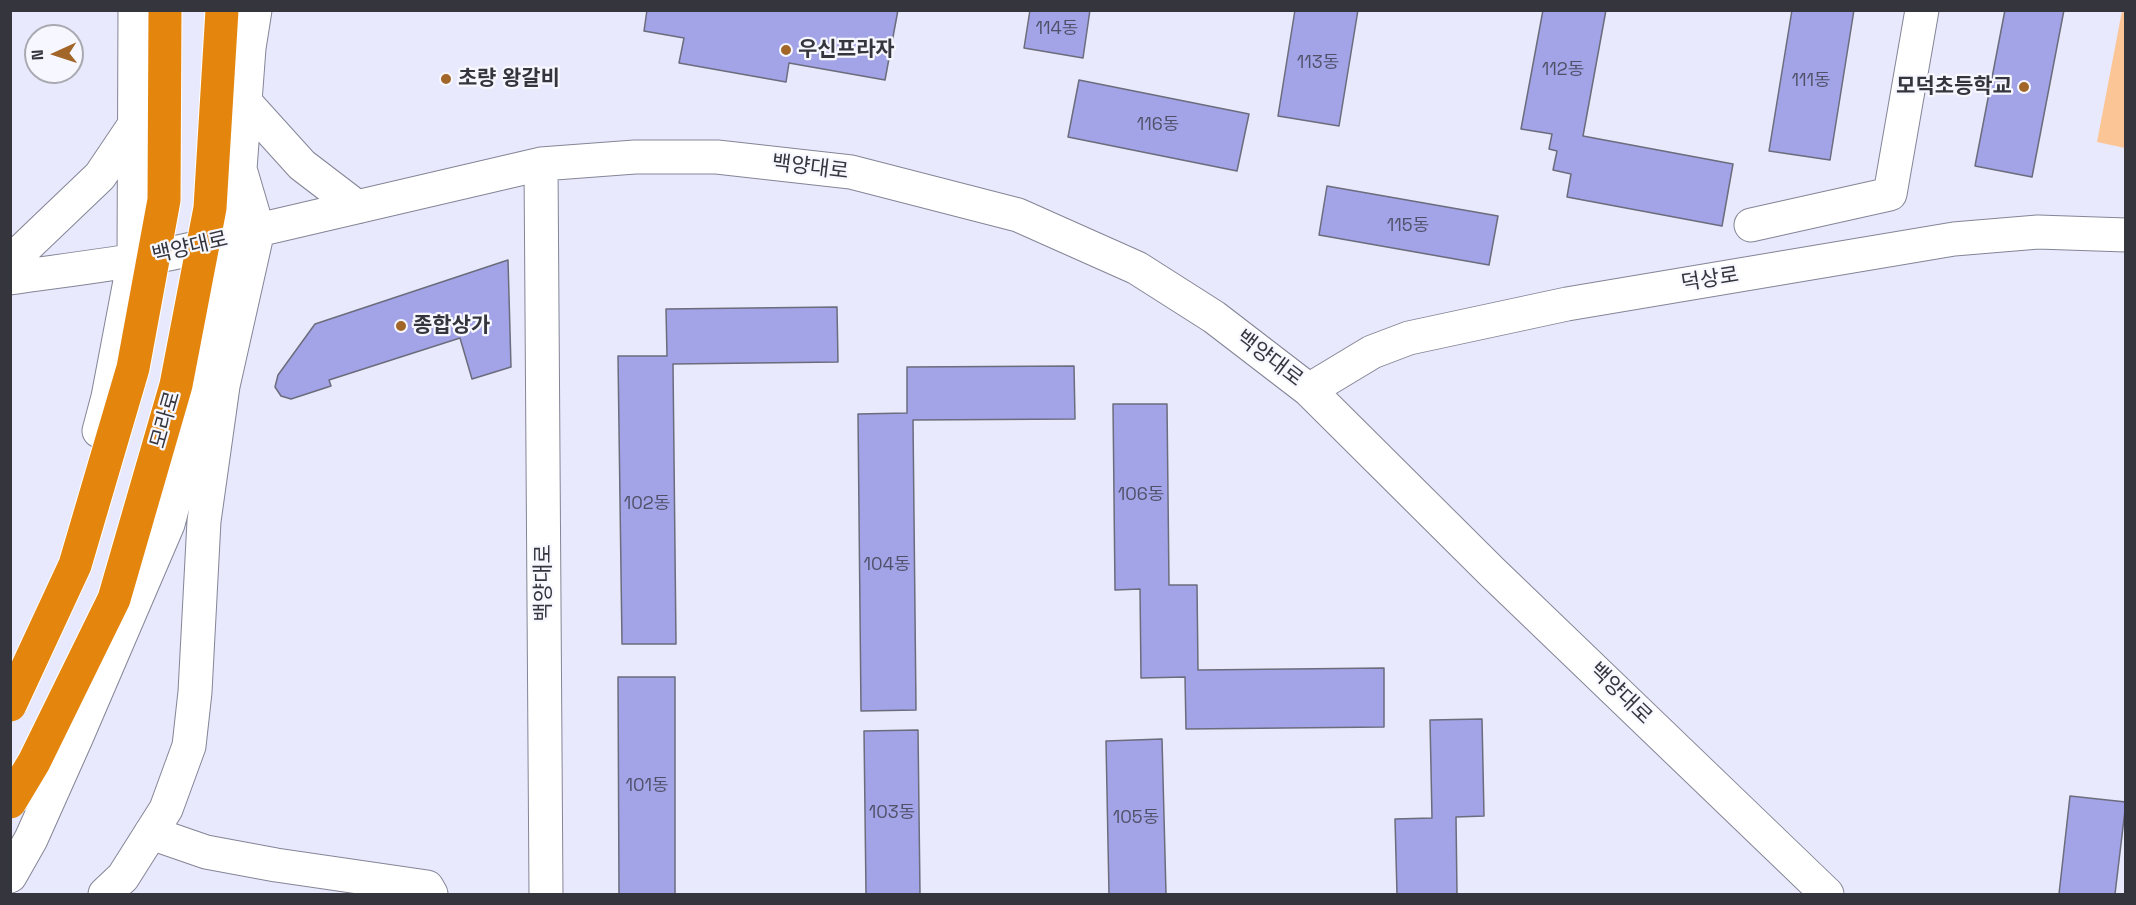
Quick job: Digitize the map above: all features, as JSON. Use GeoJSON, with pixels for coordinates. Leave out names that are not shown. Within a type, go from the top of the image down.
{"type":"FeatureCollection","features":[{"type":"Feature","properties":{"kind":"highway"},"geometry":{"type":"LineString","coordinates":[[10,705],[75,565],[133,369],[164,200],[165,10]]}},
{"type":"Feature","properties":{"kind":"highway","name":"모라로"},"geometry":{"type":"LineString","coordinates":[[10,802],[34,762],[114,599],[176,385],[210,208],[222,10]]}},
{"type":"Feature","properties":{"kind":"main road"},"geometry":{"type":"LineString","coordinates":[[10,684],[46,604],[86,479],[108,397],[134,260],[135,10]]}},
{"type":"Feature","properties":{"kind":"main road","name":"모라로"},"geometry":{"type":"LineString","coordinates":[[10,876],[31,839],[168,524],[199,408],[214,319],[222,243],[240,169],[249,48],[255,10]]}},
{"type":"Feature","properties":{"kind":"main road"},"geometry":{"type":"LineString","coordinates":[[249,48],[271,10]]}},
{"type":"Feature","properties":{"kind":"main road"},"geometry":{"type":"LineString","coordinates":[[1751,225],[1890,194],[1922,10]]}},
{"type":"Feature","properties":{"kind":"main road"},"geometry":{"type":"LineString","coordinates":[[245,102],[302,165],[357,207]]}},
{"type":"Feature","properties":{"kind":"main road"},"geometry":{"type":"LineString","coordinates":[[10,262],[100,176],[135,124]]}},
{"type":"Feature","properties":{"kind":"main road","name":"백양대로"},"geometry":{"type":"LineString","coordinates":[[10,278],[134,260],[222,243],[258,230],[541,164],[635,157],[717,157],[851,172],[1018,215],[1137,268],[1214,317],[1309,390],[1491,571],[1827,894]]}},
{"type":"Feature","properties":{"kind":"main road","name":"백양대로"},"geometry":{"type":"LineString","coordinates":[[541,164],[546,894]]}},
{"type":"Feature","properties":{"kind":"main road","name":"모라로"},"geometry":{"type":"LineString","coordinates":[[105,894],[123,877],[166,809],[189,746],[195,692],[204,521],[223,386],[258,230],[240,169]]}},
{"type":"Feature","properties":{"kind":"main road","name":"덕상로"},"geometry":{"type":"LineString","coordinates":[[1309,390],[1372,351],[1409,338],[1567,304],[1954,239],[2038,232],[2126,235]]}},
{"type":"Feature","properties":{"kind":"main road"},"geometry":{"type":"LineString","coordinates":[[151,833],[206,852],[276,865],[428,887],[431,894]]}},
{"type":"Feature","properties":{"kind":"shaded area"},"geometry":{"type":"Polygon","coordinates":[[[2122,11],[2126,11],[2125,148],[2097,142],[2122,11]]]}},
{"type":"Feature","properties":{"kind":"building","name":"우신프라자"},"geometry":{"type":"Polygon","coordinates":[[[647,10],[898,10],[885,80],[789,63],[786,82],[679,63],[684,38],[644,31],[647,10]]]}},
{"type":"Feature","properties":{"kind":"building"},"geometry":{"type":"Polygon","coordinates":[[[1030,10],[1090,10],[1083,58],[1024,48],[1030,10]]]}},
{"type":"Feature","properties":{"kind":"building"},"geometry":{"type":"Polygon","coordinates":[[[1295,10],[1358,10],[1339,126],[1278,116],[1295,10]]]}},
{"type":"Feature","properties":{"kind":"building"},"geometry":{"type":"Polygon","coordinates":[[[1543,10],[1606,10],[1583,136],[1733,164],[1722,226],[1567,197],[1571,174],[1553,170],[1557,151],[1549,149],[1552,134],[1521,129],[1543,10]]]}},
{"type":"Feature","properties":{"kind":"building"},"geometry":{"type":"Polygon","coordinates":[[[1792,10],[1854,10],[1830,160],[1769,151],[1792,10]]]}},
{"type":"Feature","properties":{"kind":"building"},"geometry":{"type":"Polygon","coordinates":[[[2005,10],[2064,10],[2032,177],[1975,166],[2005,10]]]}},
{"type":"Feature","properties":{"kind":"building"},"geometry":{"type":"Polygon","coordinates":[[[1079,80],[1249,114],[1237,171],[1068,137],[1079,80]]]}},
{"type":"Feature","properties":{"kind":"building"},"geometry":{"type":"Polygon","coordinates":[[[1327,186],[1498,216],[1489,265],[1319,235],[1327,186]]]}},
{"type":"Feature","properties":{"kind":"building"},"geometry":{"type":"Polygon","coordinates":[[[508,260],[511,367],[472,379],[460,338],[329,380],[331,386],[291,399],[281,396],[275,387],[278,375],[315,324],[508,260]]]}},
{"type":"Feature","properties":{"kind":"building"},"geometry":{"type":"Polygon","coordinates":[[[837,307],[838,362],[673,364],[676,644],[622,644],[618,356],[667,356],[666,309],[837,307]]]}},
{"type":"Feature","properties":{"kind":"building"},"geometry":{"type":"Polygon","coordinates":[[[1074,366],[1075,419],[913,420],[916,710],[861,711],[858,414],[907,413],[907,367],[1074,366]]]}},
{"type":"Feature","properties":{"kind":"building"},"geometry":{"type":"Polygon","coordinates":[[[1113,404],[1167,404],[1169,585],[1197,585],[1198,670],[1384,668],[1384,727],[1186,729],[1185,677],[1141,678],[1140,589],[1115,590],[1113,404]]]}},
{"type":"Feature","properties":{"kind":"building"},"geometry":{"type":"Polygon","coordinates":[[[618,677],[675,677],[675,894],[619,894],[618,677]]]}},
{"type":"Feature","properties":{"kind":"building"},"geometry":{"type":"Polygon","coordinates":[[[1482,719],[1484,816],[1456,817],[1457,894],[1397,894],[1395,819],[1432,818],[1430,720],[1482,719]]]}},
{"type":"Feature","properties":{"kind":"building"},"geometry":{"type":"Polygon","coordinates":[[[918,730],[920,894],[866,894],[864,731],[918,730]]]}},
{"type":"Feature","properties":{"kind":"building"},"geometry":{"type":"Polygon","coordinates":[[[1162,739],[1166,894],[1109,894],[1106,741],[1162,739]]]}},
{"type":"Feature","properties":{"kind":"building"},"geometry":{"type":"Polygon","coordinates":[[[2070,796],[2126,802],[2115,894],[2059,894],[2070,796]]]}},
{"type":"Feature","properties":{"kind":"place","name":"우신프라자"},"geometry":{"type":"Point","coordinates":[786,50]}},
{"type":"Feature","properties":{"kind":"place","name":"초량 왕갈비"},"geometry":{"type":"Point","coordinates":[446,79]}},
{"type":"Feature","properties":{"kind":"place","name":"모덕초등학교"},"geometry":{"type":"Point","coordinates":[2024,87]}},
{"type":"Feature","properties":{"kind":"place","name":"종합상가"},"geometry":{"type":"Point","coordinates":[401,326]}}]}
